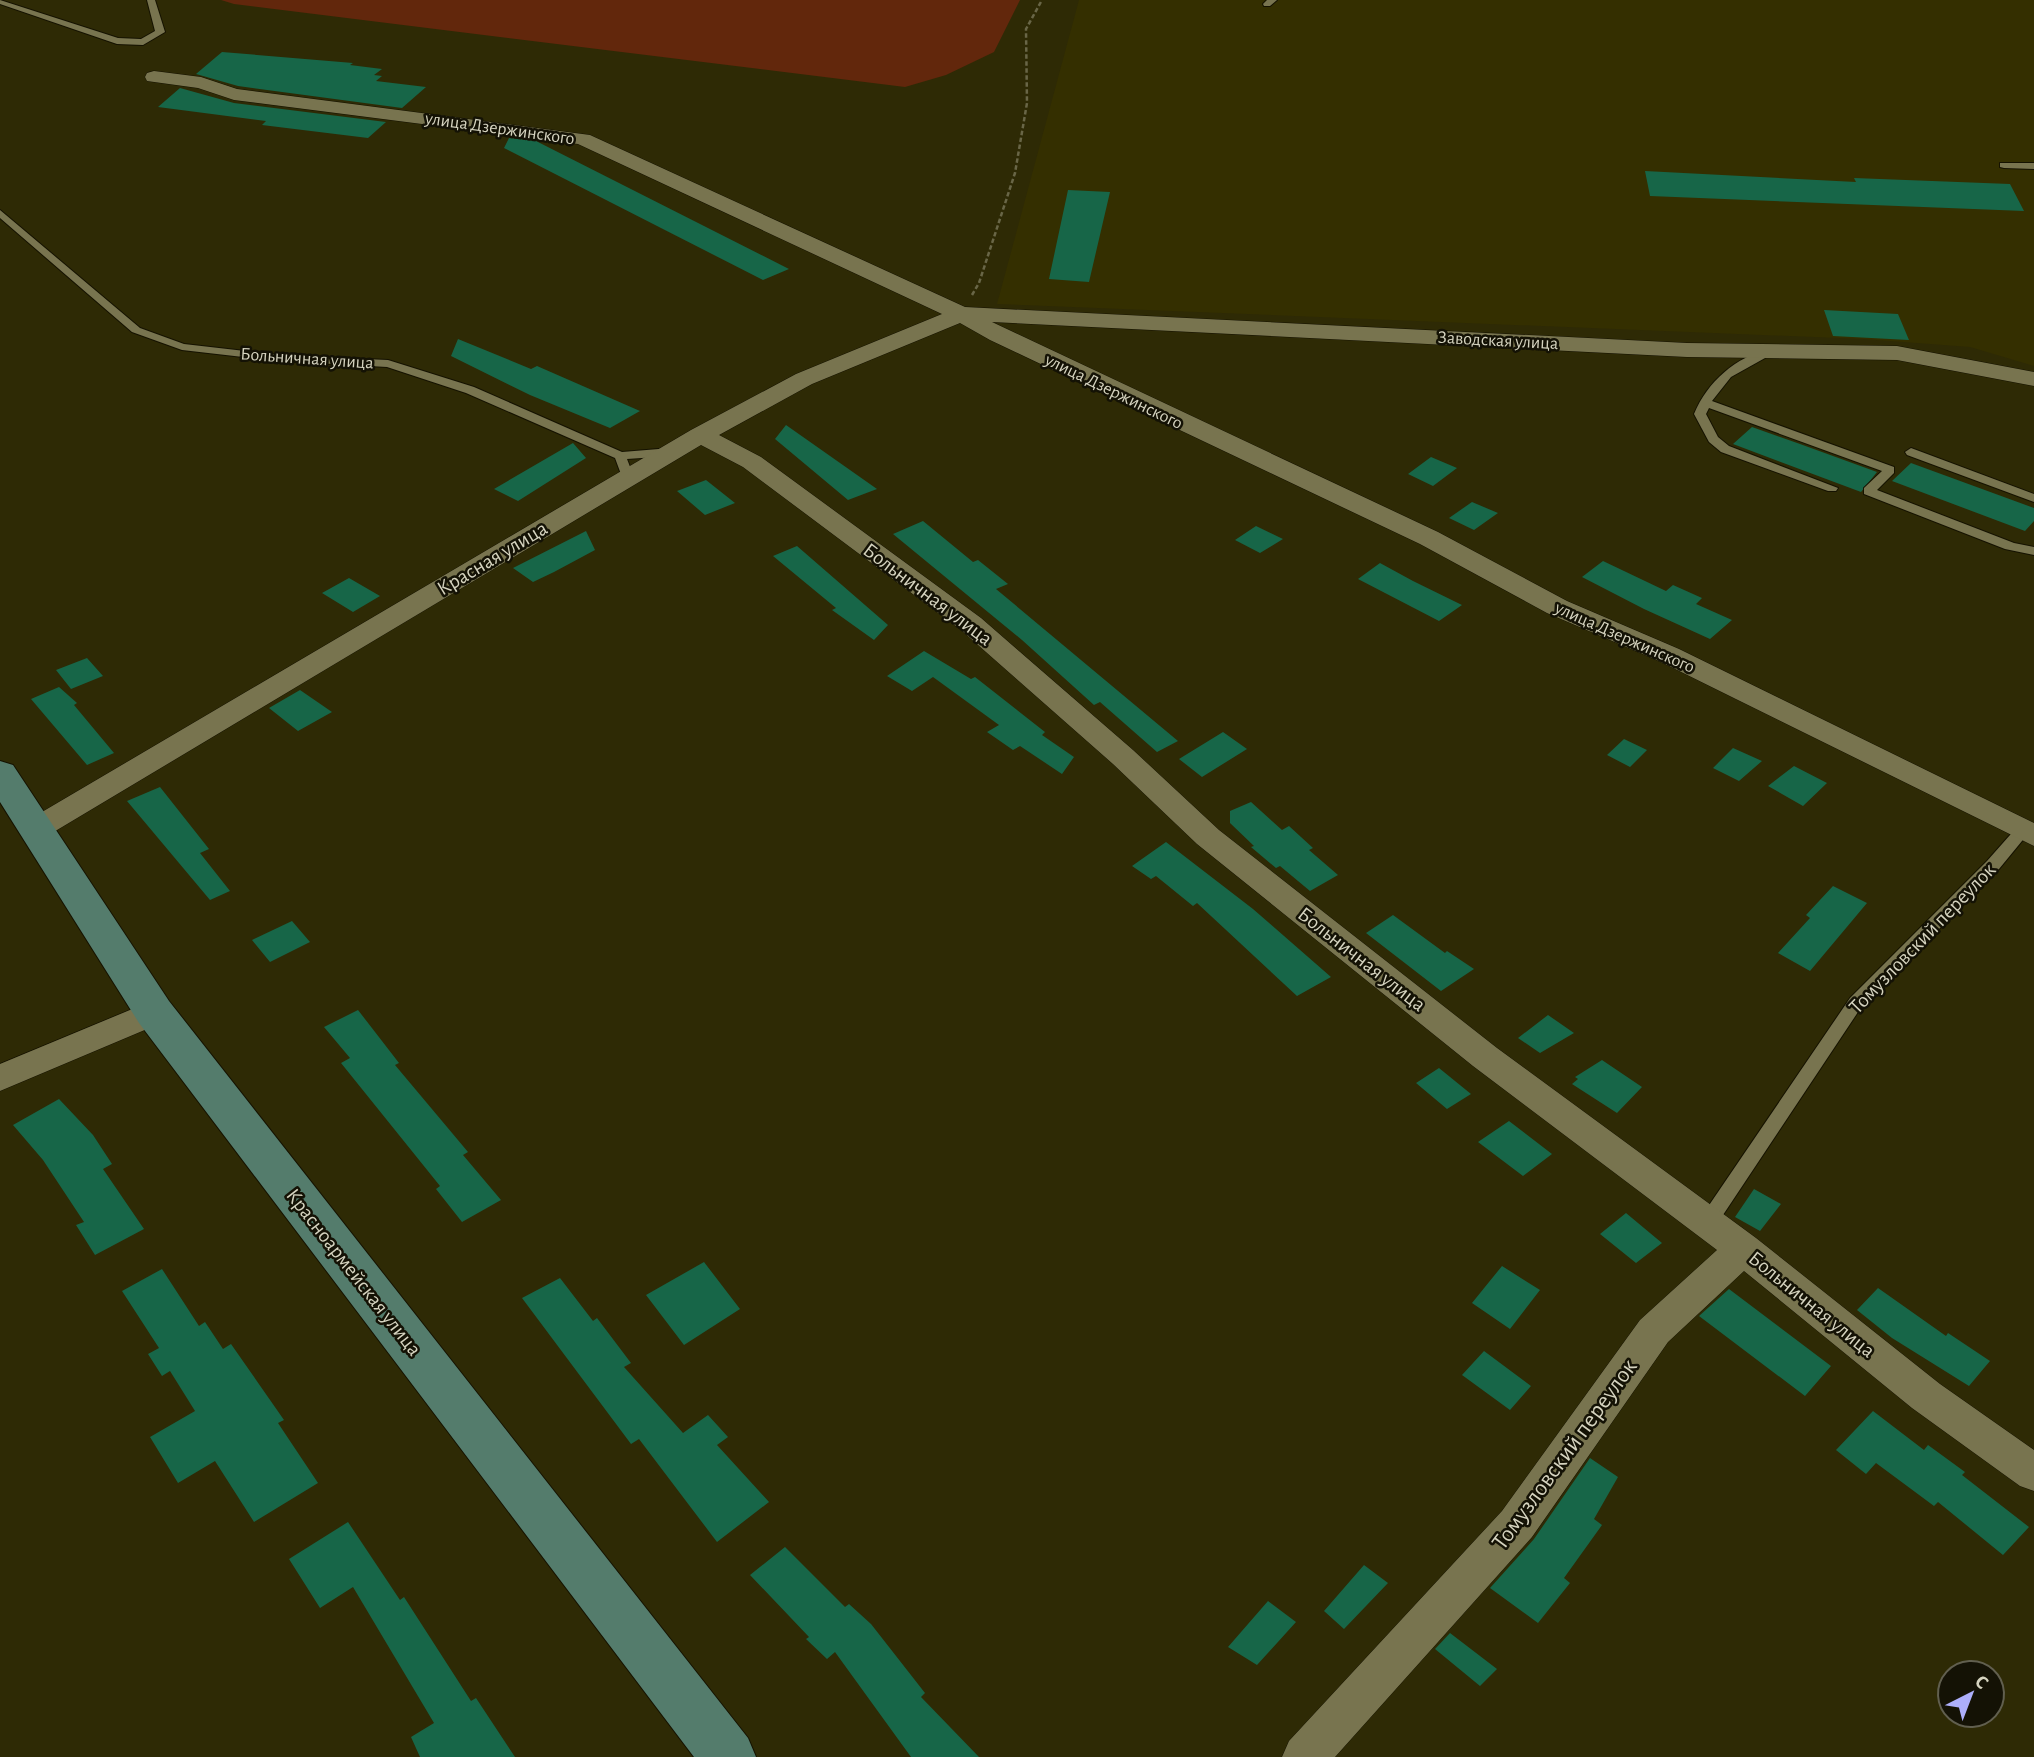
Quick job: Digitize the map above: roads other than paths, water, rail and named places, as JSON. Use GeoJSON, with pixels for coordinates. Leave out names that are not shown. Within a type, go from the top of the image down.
{"type":"FeatureCollection","features":[{"type":"Feature","properties":{"kind":"main road","name":"Красноармейская улица"},"geometry":{"type":"LineString","coordinates":[[0,773],[154,1012],[728,1757]]}},
{"type":"Feature","properties":{"kind":"street","name":"улица Дзержинского"},"geometry":{"type":"LineString","coordinates":[[154,77],[201,83],[234,94],[583,139],[961,314],[1060,365],[1429,538],[1557,607],[1670,655],[2028,833]]}},
{"type":"Feature","properties":{"kind":"street","name":"Заводская улица"},"geometry":{"type":"LineString","coordinates":[[961,314],[1687,350],[1897,353],[2034,379]]}},
{"type":"Feature","properties":{"kind":"street","name":"Красная улица"},"geometry":{"type":"LineString","coordinates":[[36,829],[624,467],[671,452],[804,379],[961,314]]}},
{"type":"Feature","properties":{"kind":"street","name":"Больничная улица"},"geometry":{"type":"LineString","coordinates":[[700,435],[752,462],[971,624],[1123,757],[1208,837],[1485,1057],[1708,1222],[1926,1396],[2034,1473]]}},
{"type":"Feature","properties":{"kind":"street"},"geometry":{"type":"LineString","coordinates":[[0,1078],[154,1012]]}},
{"type":"Feature","properties":{"kind":"street","name":"Томузловский переулок"},"geometry":{"type":"LineString","coordinates":[[1305,1757],[1517,1524],[1654,1331],[1743,1249]]}},
{"type":"Feature","properties":{"kind":"lane"},"geometry":{"type":"LineString","coordinates":[[0,1],[117,41],[143,42],[160,32],[151,0]]}},
{"type":"Feature","properties":{"kind":"lane"},"geometry":{"type":"LineString","coordinates":[[2004,165],[2034,166]]}},
{"type":"Feature","properties":{"kind":"lane","name":"Больничная улица"},"geometry":{"type":"LineString","coordinates":[[0,213],[136,330],[182,347],[279,358],[388,364],[470,390],[624,467]]}},
{"type":"Feature","properties":{"kind":"lane"},"geometry":{"type":"LineString","coordinates":[[1770,351],[1723,376],[1708,391],[1700,414],[1713,439],[1725,449],[1832,488]]}},
{"type":"Feature","properties":{"kind":"lane"},"geometry":{"type":"LineString","coordinates":[[1704,402],[1890,470],[1868,491],[2010,546],[2034,551]]}},
{"type":"Feature","properties":{"kind":"lane"},"geometry":{"type":"LineString","coordinates":[[1911,452],[2034,498]]}},
{"type":"Feature","properties":{"kind":"lane","name":"Томузловский переулок"},"geometry":{"type":"LineString","coordinates":[[1708,1222],[1856,1002],[2028,833]]}}]}
